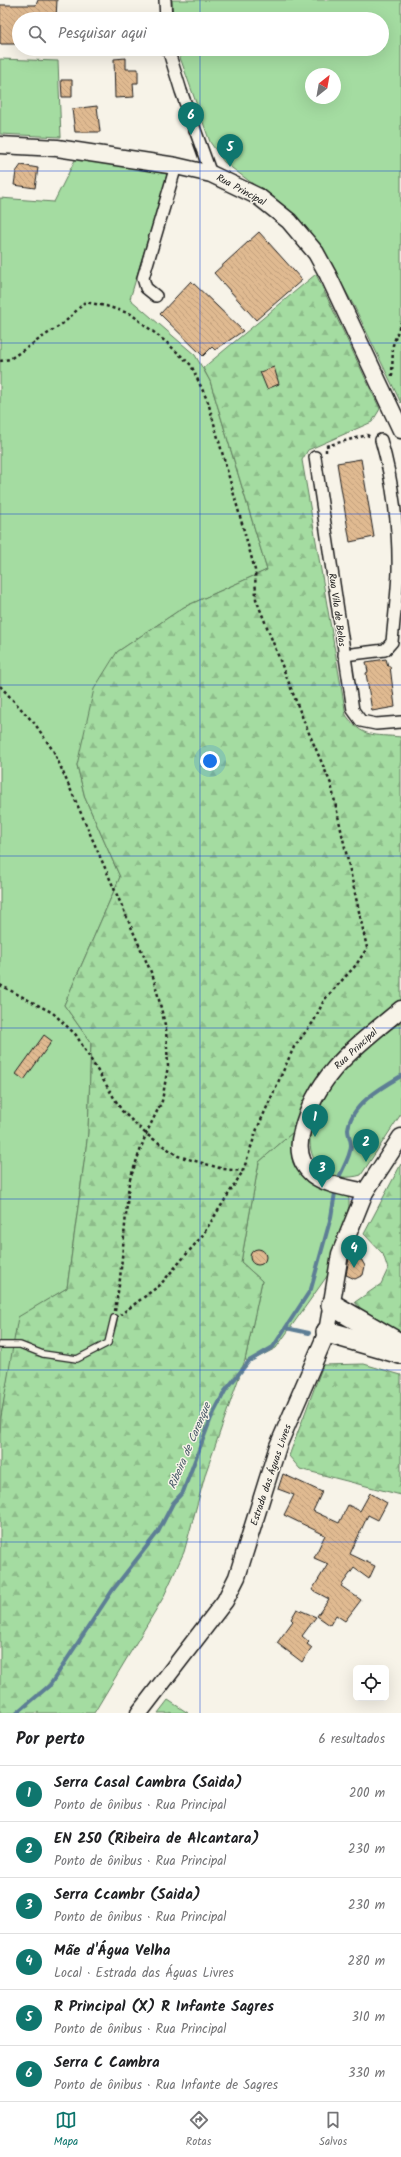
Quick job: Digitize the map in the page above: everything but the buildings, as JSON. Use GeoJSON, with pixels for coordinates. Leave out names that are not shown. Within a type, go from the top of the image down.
{"type":"FeatureCollection","features":[{"type":"Feature","properties":{"kind":"highway"},"geometry":{"type":"LineString","coordinates":[[332,1305],[401,1345]]}},
{"type":"Feature","properties":{"kind":"highway"},"geometry":{"type":"LineString","coordinates":[[327,1332],[401,1354]]}},
{"type":"Feature","properties":{"kind":"street"},"geometry":{"type":"LineString","coordinates":[[165,0],[166,12]]}},
{"type":"Feature","properties":{"kind":"street"},"geometry":{"type":"LineString","coordinates":[[170,56],[181,91],[211,174]]}},
{"type":"Feature","properties":{"kind":"street","name":"Rua Principal"},"geometry":{"type":"LineString","coordinates":[[0,145],[57,148],[176,166],[211,174],[259,198],[289,221],[303,235],[328,275],[401,430]]}},
{"type":"Feature","properties":{"kind":"street"},"geometry":{"type":"LineString","coordinates":[[156,296],[146,288],[143,278],[176,166]]}},
{"type":"Feature","properties":{"kind":"street"},"geometry":{"type":"LineString","coordinates":[[344,655],[385,650],[392,642],[398,572],[393,495],[388,466],[381,440]]}},
{"type":"Feature","properties":{"kind":"street","name":"Rua Vila de Belas"},"geometry":{"type":"LineString","coordinates":[[315,457],[353,710],[361,721],[376,724],[401,722]]}},
{"type":"Feature","properties":{"kind":"street","name":"Rua Principal"},"geometry":{"type":"LineString","coordinates":[[365,1192],[323,1180],[314,1176],[306,1168],[301,1160],[299,1150],[304,1120],[314,1097],[330,1073],[344,1057],[401,1009]]}},
{"type":"Feature","properties":{"kind":"street","name":"Estrada das Águas Livres"},"geometry":{"type":"LineString","coordinates":[[139,1713],[226,1601],[237,1577],[278,1446],[327,1332],[340,1254],[365,1192],[401,1137]]}},
{"type":"Feature","properties":{"kind":"lane"},"geometry":{"type":"LineString","coordinates":[[0,1345],[20,1345],[43,1354],[77,1359],[108,1343],[114,1318]]}},
{"type":"Feature","properties":{"kind":"path"},"geometry":{"type":"LineString","coordinates":[[0,362],[10,359],[65,322],[85,302],[106,306],[131,314],[166,342],[191,365],[208,402],[239,512],[255,570],[256,599],[303,719],[331,784],[367,948],[356,965],[324,1000],[314,1021],[294,1047],[258,1128],[243,1171],[202,1236],[160,1285],[127,1311],[114,1318]]}},
{"type":"Feature","properties":{"kind":"path"},"geometry":{"type":"LineString","coordinates":[[394,383],[392,376],[393,345],[401,322]]}},
{"type":"Feature","properties":{"kind":"path"},"geometry":{"type":"LineString","coordinates":[[315,457],[326,452],[326,446],[367,435],[381,440]]}},
{"type":"Feature","properties":{"kind":"path"},"geometry":{"type":"LineString","coordinates":[[0,686],[35,724],[54,752],[154,979],[166,1029],[168,1066],[162,1101],[146,1134],[129,1182],[120,1279],[114,1318]]}},
{"type":"Feature","properties":{"kind":"path"},"geometry":{"type":"LineString","coordinates":[[0,985],[53,1013],[76,1035],[122,1111],[146,1134],[178,1156],[223,1169],[243,1171]]}},
{"type":"Feature","properties":{"kind":"green space"},"geometry":{"type":"Polygon","coordinates":[[[172,0],[401,0],[401,403],[354,306],[320,245],[294,215],[224,162],[210,142],[179,56],[389,56],[389,12],[173,12],[172,0]]]}},
{"type":"Feature","properties":{"kind":"green space"},"geometry":{"type":"Polygon","coordinates":[[[0,59],[58,61],[61,137],[0,134],[0,59]]]}},
{"type":"Feature","properties":{"kind":"green space"},"geometry":{"type":"Polygon","coordinates":[[[76,158],[167,174],[169,180],[150,232],[130,299],[195,355],[210,381],[267,570],[184,607],[117,652],[77,765],[85,798],[120,877],[64,1005],[91,1043],[88,1133],[67,1288],[19,1317],[1,1417],[0,1433],[0,198],[54,202],[76,158]]]}},
{"type":"Feature","properties":{"kind":"green space"},"geometry":{"type":"Polygon","coordinates":[[[316,274],[380,409],[372,422],[308,450],[302,460],[346,715],[352,723],[364,732],[376,735],[401,737],[401,1001],[350,1043],[323,1069],[294,1131],[259,1162],[241,1262],[262,1281],[245,1360],[206,1472],[184,1552],[163,1598],[94,1713],[0,1713],[1,1417],[18,1317],[67,1288],[88,1133],[91,1043],[64,1005],[120,877],[85,798],[77,765],[94,689],[117,652],[184,607],[267,570],[210,381],[203,368],[316,274]]]}},
{"type":"Feature","properties":{"kind":"green space"},"geometry":{"type":"Polygon","coordinates":[[[401,1022],[401,1114],[361,1175],[340,1177],[329,1174],[321,1168],[313,1157],[310,1143],[311,1128],[323,1097],[331,1082],[349,1060],[401,1022]]]}},
{"type":"Feature","properties":{"kind":"green space"},"geometry":{"type":"Polygon","coordinates":[[[294,1131],[291,1147],[292,1159],[295,1168],[309,1179],[344,1191],[349,1199],[349,1206],[330,1272],[276,1348],[251,1361],[245,1360],[262,1281],[241,1262],[259,1162],[294,1131]]]}},
{"type":"Feature","properties":{"kind":"green space"},"geometry":{"type":"Polygon","coordinates":[[[401,1164],[401,1334],[365,1315],[355,1302],[381,1284],[388,1269],[383,1254],[364,1234],[401,1164]]]}},
{"type":"Feature","properties":{"kind":"green space"},"geometry":{"type":"Polygon","coordinates":[[[364,1364],[401,1375],[401,1495],[300,1469],[289,1456],[323,1365],[364,1364]]]}},
{"type":"Feature","properties":{"kind":"green space"},"geometry":{"type":"Polygon","coordinates":[[[168,1700],[188,1713],[158,1713],[168,1700]]]}},
{"type":"Feature","properties":{"kind":"waterway","name":"Ribeira de Carenque"},"geometry":{"type":"LineString","coordinates":[[339,1177],[351,1149],[348,1130],[354,1113],[376,1091],[401,1076]]}},
{"type":"Feature","properties":{"kind":"waterway","name":"Ribeira de Carenque"},"geometry":{"type":"LineString","coordinates":[[17,1713],[50,1685],[112,1591],[158,1532],[173,1503],[183,1492],[211,1418],[225,1391],[249,1361],[273,1347],[311,1289],[331,1217],[335,1193]]}},
{"type":"Feature","properties":{"kind":"waterway"},"geometry":{"type":"LineString","coordinates":[[286,1328],[309,1333]]}},
{"type":"Feature","properties":{"kind":"place","name":"Serra C Cambra"},"geometry":{"type":"Point","coordinates":[191,135]}},
{"type":"Feature","properties":{"kind":"place","name":"R Principal (X) R Infante Sagres"},"geometry":{"type":"Point","coordinates":[230,167]}},
{"type":"Feature","properties":{"kind":"place","name":"Serra Casal Cambra (Saida)"},"geometry":{"type":"Point","coordinates":[315,1137]}},
{"type":"Feature","properties":{"kind":"place","name":"EN 250 (Ribeira de Alcantara)"},"geometry":{"type":"Point","coordinates":[366,1162]}},
{"type":"Feature","properties":{"kind":"place","name":"Serra Ccambr (Saida)"},"geometry":{"type":"Point","coordinates":[322,1188]}},
{"type":"Feature","properties":{"kind":"place","name":"Mãe d'Água Velha"},"geometry":{"type":"Point","coordinates":[354,1268]}}]}
